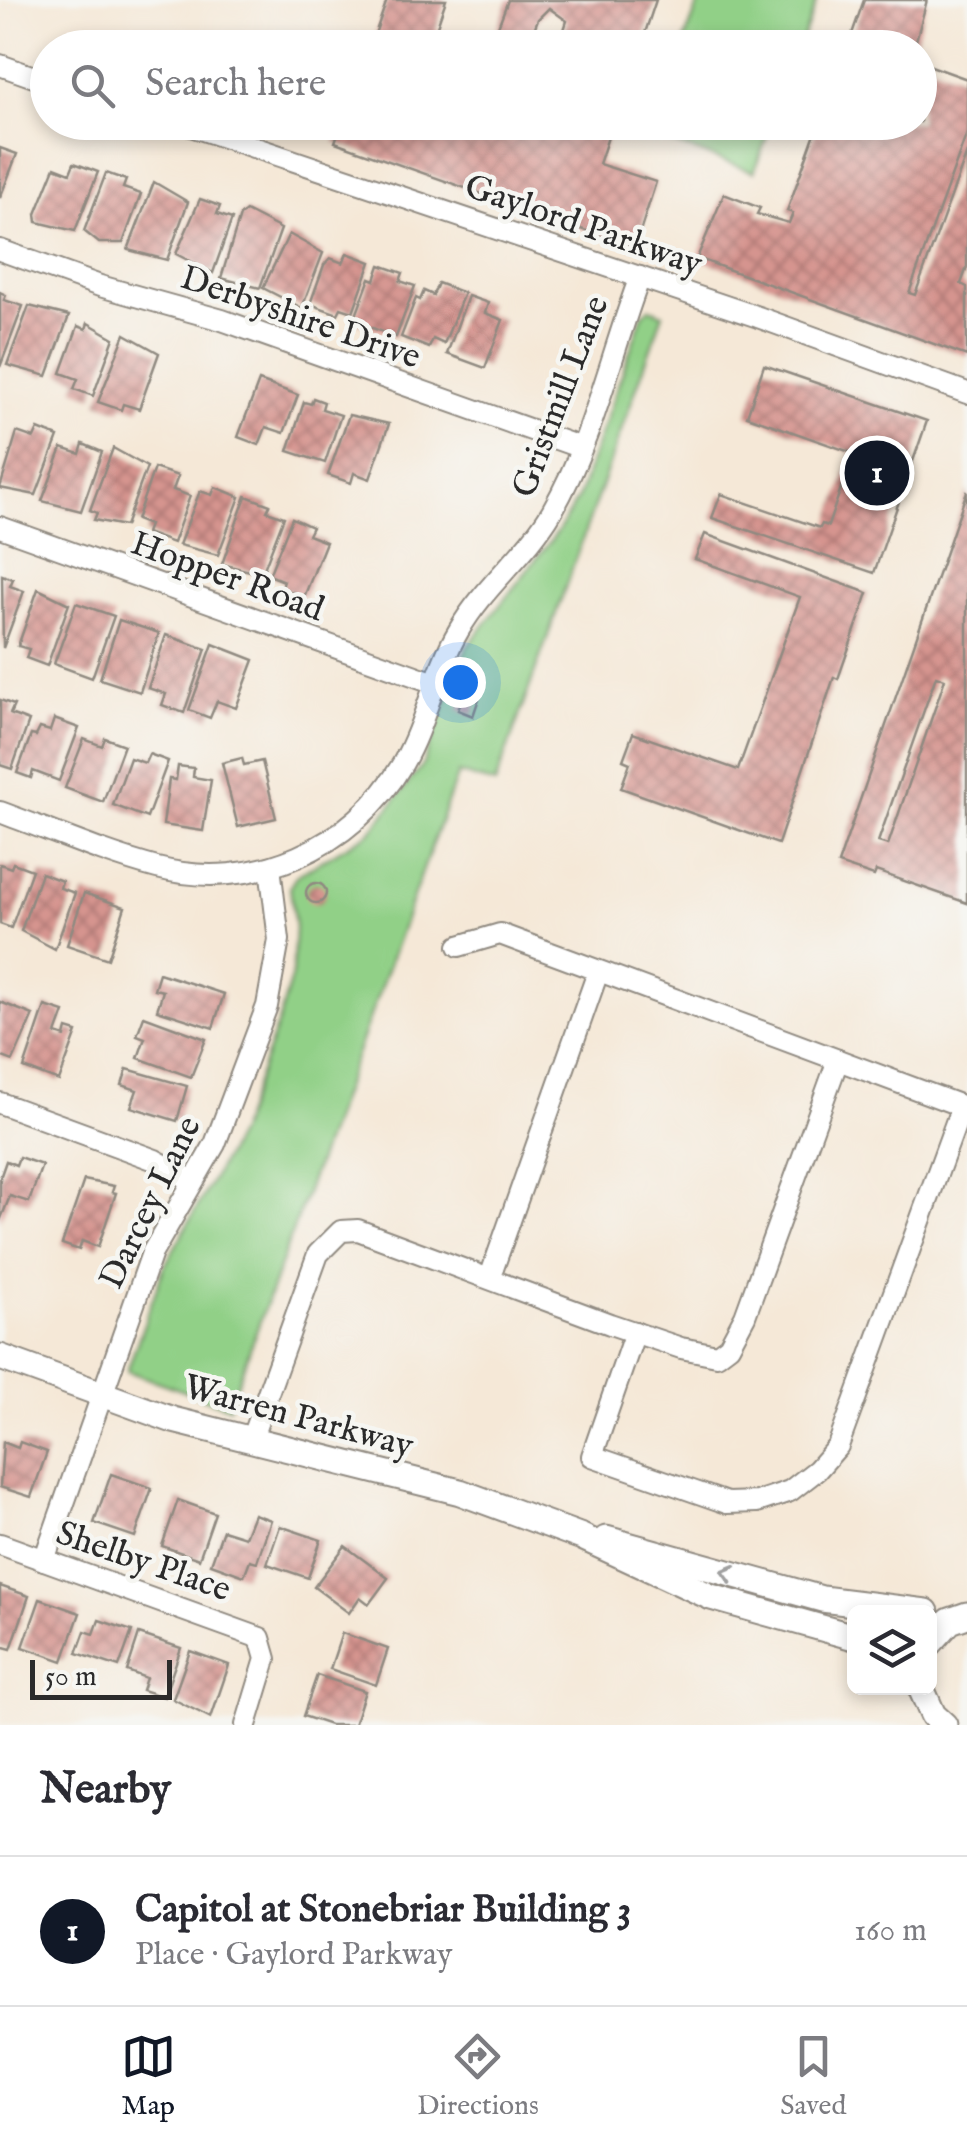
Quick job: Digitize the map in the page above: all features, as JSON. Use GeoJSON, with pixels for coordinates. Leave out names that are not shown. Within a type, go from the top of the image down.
{"type":"FeatureCollection","features":[{"type":"Feature","properties":{"kind":"main road","name":"Warren Parkway"},"geometry":{"type":"LineString","coordinates":[[0,1357],[173,1420],[460,1492],[582,1537],[711,1597],[847,1635]]}},
{"type":"Feature","properties":{"kind":"main road","name":"Warren Parkway"},"geometry":{"type":"LineString","coordinates":[[582,1537],[669,1555],[822,1599],[867,1605]]}},
{"type":"Feature","properties":{"kind":"main road","name":"Warren Parkway"},"geometry":{"type":"LineString","coordinates":[[937,1613],[966,1615]]}},
{"type":"Feature","properties":{"kind":"main road"},"geometry":{"type":"LineString","coordinates":[[937,1636],[950,1622],[966,1615]]}},
{"type":"Feature","properties":{"kind":"street"},"geometry":{"type":"LineString","coordinates":[[0,65],[30,76]]}},
{"type":"Feature","properties":{"kind":"street","name":"Gaylord Parkway"},"geometry":{"type":"LineString","coordinates":[[233,140],[640,277],[967,393]]}},
{"type":"Feature","properties":{"kind":"street","name":"Derbyshire Drive"},"geometry":{"type":"LineString","coordinates":[[0,250],[100,286],[222,320],[579,447]]}},
{"type":"Feature","properties":{"kind":"street","name":"Gristmill Lane"},"geometry":{"type":"LineString","coordinates":[[0,812],[157,868],[209,875],[270,867],[332,839],[374,804],[408,752],[461,625],[546,520],[579,447],[640,277]]}},
{"type":"Feature","properties":{"kind":"street","name":"Hopper Road"},"geometry":{"type":"LineString","coordinates":[[0,527],[434,684]]}},
{"type":"Feature","properties":{"kind":"street","name":"Darcey Lane"},"geometry":{"type":"LineString","coordinates":[[44,1560],[152,1253],[225,1122],[272,988],[280,928],[270,867]]}},
{"type":"Feature","properties":{"kind":"street"},"geometry":{"type":"LineString","coordinates":[[459,946],[500,934],[965,1107],[838,1446],[790,1491],[757,1502],[727,1503],[592,1456],[635,1332]]}},
{"type":"Feature","properties":{"kind":"street"},"geometry":{"type":"LineString","coordinates":[[490,1277],[598,972]]}},
{"type":"Feature","properties":{"kind":"street"},"geometry":{"type":"LineString","coordinates":[[250,1440],[318,1254],[340,1231],[358,1230],[635,1332],[717,1354],[729,1346],[746,1316],[838,1060]]}},
{"type":"Feature","properties":{"kind":"street"},"geometry":{"type":"LineString","coordinates":[[0,1104],[138,1153],[193,1181]]}},
{"type":"Feature","properties":{"kind":"street","name":"Shelby Place"},"geometry":{"type":"LineString","coordinates":[[0,1544],[242,1628],[264,1642],[262,1677],[246,1725]]}},
{"type":"Feature","properties":{"kind":"green space"},"geometry":{"type":"Polygon","coordinates":[[[700,0],[817,0],[806,30],[689,30],[700,0]]]}},
{"type":"Feature","properties":{"kind":"green space"},"geometry":{"type":"Polygon","coordinates":[[[664,140],[766,140],[754,172],[664,140]]]}},
{"type":"Feature","properties":{"kind":"green space"},"geometry":{"type":"Polygon","coordinates":[[[649,308],[663,314],[495,784],[458,773],[229,1407],[127,1371],[164,1267],[238,1133],[280,1017],[292,974],[295,928],[290,887],[296,876],[370,832],[422,766],[467,647],[559,530],[578,498],[643,314],[649,308]]]}},
{"type":"Feature","properties":{"kind":"building"},"geometry":{"type":"Polygon","coordinates":[[[387,0],[446,0],[439,30],[376,30],[387,0]]]}},
{"type":"Feature","properties":{"kind":"building"},"geometry":{"type":"Polygon","coordinates":[[[508,0],[656,0],[646,30],[564,30],[567,21],[549,8],[534,30],[497,30],[508,0]]]}},
{"type":"Feature","properties":{"kind":"building"},"geometry":{"type":"Polygon","coordinates":[[[864,0],[927,0],[919,30],[853,30],[864,0]]]}},
{"type":"Feature","properties":{"kind":"building"},"geometry":{"type":"Polygon","coordinates":[[[937,68],[967,79],[967,133],[909,293],[915,295],[967,153],[967,267],[961,284],[967,287],[967,356],[697,258],[724,194],[760,208],[757,214],[789,223],[793,213],[787,211],[813,140],[937,140],[937,68]]]}},
{"type":"Feature","properties":{"kind":"building"},"geometry":{"type":"Polygon","coordinates":[[[607,140],[599,164],[656,182],[635,248],[335,142],[607,140]]]}},
{"type":"Feature","properties":{"kind":"building"},"geometry":{"type":"Polygon","coordinates":[[[0,148],[17,154],[0,198],[0,148]]]}},
{"type":"Feature","properties":{"kind":"building"},"geometry":{"type":"Polygon","coordinates":[[[74,163],[98,172],[75,231],[37,222],[36,214],[55,167],[70,173],[74,163]]]}},
{"type":"Feature","properties":{"kind":"building"},"geometry":{"type":"Polygon","coordinates":[[[106,173],[126,180],[123,188],[141,194],[123,243],[99,243],[84,231],[106,173]]]}},
{"type":"Feature","properties":{"kind":"building"},"geometry":{"type":"Polygon","coordinates":[[[154,182],[188,202],[167,260],[128,250],[154,182]]]}},
{"type":"Feature","properties":{"kind":"building"},"geometry":{"type":"Polygon","coordinates":[[[200,199],[220,206],[217,214],[232,219],[213,273],[176,254],[200,199]]]}},
{"type":"Feature","properties":{"kind":"building"},"geometry":{"type":"Polygon","coordinates":[[[246,211],[281,229],[260,288],[221,278],[240,216],[246,211]]]}},
{"type":"Feature","properties":{"kind":"building"},"geometry":{"type":"Polygon","coordinates":[[[289,234],[323,253],[302,308],[263,288],[289,234]]]}},
{"type":"Feature","properties":{"kind":"building"},"geometry":{"type":"Polygon","coordinates":[[[347,253],[371,262],[353,312],[341,308],[338,314],[310,304],[324,265],[330,258],[343,263],[347,253]]]}},
{"type":"Feature","properties":{"kind":"building"},"geometry":{"type":"Polygon","coordinates":[[[380,265],[403,273],[400,281],[415,286],[396,337],[354,321],[370,278],[375,280],[380,265]]]}},
{"type":"Feature","properties":{"kind":"building"},"geometry":{"type":"Polygon","coordinates":[[[438,283],[464,293],[444,344],[433,339],[429,348],[401,337],[416,298],[420,300],[424,291],[433,295],[438,283]]]}},
{"type":"Feature","properties":{"kind":"building"},"geometry":{"type":"Polygon","coordinates":[[[0,292],[6,295],[4,300],[23,306],[0,367],[0,292]]]}},
{"type":"Feature","properties":{"kind":"building"},"geometry":{"type":"Polygon","coordinates":[[[468,296],[488,303],[485,313],[503,320],[485,368],[447,354],[468,296]]]}},
{"type":"Feature","properties":{"kind":"building"},"geometry":{"type":"Polygon","coordinates":[[[29,306],[69,316],[47,376],[7,365],[29,306]]]}},
{"type":"Feature","properties":{"kind":"building"},"geometry":{"type":"Polygon","coordinates":[[[88,323],[114,338],[93,396],[74,389],[78,379],[61,373],[78,326],[86,329],[88,323]]]}},
{"type":"Feature","properties":{"kind":"building"},"geometry":{"type":"Polygon","coordinates":[[[125,334],[159,353],[139,409],[123,404],[121,410],[98,402],[125,334]]]}},
{"type":"Feature","properties":{"kind":"building"},"geometry":{"type":"Polygon","coordinates":[[[764,365],[927,421],[874,573],[712,518],[721,494],[820,528],[822,524],[828,526],[853,453],[747,416],[764,365]]]}},
{"type":"Feature","properties":{"kind":"building"},"geometry":{"type":"Polygon","coordinates":[[[259,381],[298,395],[284,433],[266,427],[259,445],[238,437],[259,381]]]}},
{"type":"Feature","properties":{"kind":"building"},"geometry":{"type":"Polygon","coordinates":[[[313,398],[324,402],[322,409],[341,415],[325,463],[288,451],[304,402],[311,404],[313,398]]]}},
{"type":"Feature","properties":{"kind":"building"},"geometry":{"type":"Polygon","coordinates":[[[349,415],[389,424],[370,479],[354,473],[351,483],[328,475],[349,415]]]}},
{"type":"Feature","properties":{"kind":"building"},"geometry":{"type":"Polygon","coordinates":[[[38,429],[58,437],[36,495],[0,488],[17,432],[34,438],[38,429]]]}},
{"type":"Feature","properties":{"kind":"building"},"geometry":{"type":"Polygon","coordinates":[[[83,444],[102,452],[81,511],[42,501],[62,448],[80,454],[83,444]]]}},
{"type":"Feature","properties":{"kind":"building"},"geometry":{"type":"Polygon","coordinates":[[[113,448],[147,467],[125,526],[94,520],[97,513],[90,510],[113,448]]]}},
{"type":"Feature","properties":{"kind":"building"},"geometry":{"type":"Polygon","coordinates":[[[154,468],[178,476],[173,490],[190,496],[173,543],[146,533],[149,525],[136,520],[154,468]]]}},
{"type":"Feature","properties":{"kind":"building"},"geometry":{"type":"Polygon","coordinates":[[[215,487],[240,497],[218,555],[179,545],[200,491],[212,495],[215,487]]]}},
{"type":"Feature","properties":{"kind":"building"},"geometry":{"type":"Polygon","coordinates":[[[967,491],[967,903],[876,871],[874,876],[838,864],[967,491]],[[936,676],[878,842],[888,845],[945,679],[936,676]]]}},
{"type":"Feature","properties":{"kind":"building"},"geometry":{"type":"Polygon","coordinates":[[[246,496],[270,505],[267,511],[284,517],[262,574],[222,564],[246,496]]]}},
{"type":"Feature","properties":{"kind":"building"},"geometry":{"type":"Polygon","coordinates":[[[292,518],[312,527],[308,535],[326,542],[304,597],[282,588],[284,581],[269,575],[292,518]]]}},
{"type":"Feature","properties":{"kind":"building"},"geometry":{"type":"Polygon","coordinates":[[[705,534],[868,593],[838,679],[834,677],[778,844],[621,788],[630,763],[623,760],[633,733],[738,770],[800,597],[695,559],[705,534]]]}},
{"type":"Feature","properties":{"kind":"building"},"geometry":{"type":"Polygon","coordinates":[[[2,575],[13,579],[10,586],[24,591],[3,648],[2,575]]]}},
{"type":"Feature","properties":{"kind":"building"},"geometry":{"type":"Polygon","coordinates":[[[38,589],[69,604],[47,666],[26,658],[29,649],[18,646],[38,589]]]}},
{"type":"Feature","properties":{"kind":"building"},"geometry":{"type":"Polygon","coordinates":[[[76,603],[114,616],[92,678],[54,664],[76,603]]]}},
{"type":"Feature","properties":{"kind":"building"},"geometry":{"type":"Polygon","coordinates":[[[119,620],[159,633],[140,692],[100,679],[119,620]]]}},
{"type":"Feature","properties":{"kind":"building"},"geometry":{"type":"Polygon","coordinates":[[[166,635],[206,649],[184,713],[162,705],[166,694],[148,688],[166,635]]]}},
{"type":"Feature","properties":{"kind":"building"},"geometry":{"type":"Polygon","coordinates":[[[213,644],[254,660],[236,708],[217,701],[210,718],[189,710],[213,644]]]}},
{"type":"Feature","properties":{"kind":"building"},"geometry":{"type":"Polygon","coordinates":[[[469,679],[484,684],[473,716],[458,710],[469,679]]]}},
{"type":"Feature","properties":{"kind":"building"},"geometry":{"type":"Polygon","coordinates":[[[0,700],[14,705],[10,714],[29,721],[12,769],[0,765],[0,700]]]}},
{"type":"Feature","properties":{"kind":"building"},"geometry":{"type":"Polygon","coordinates":[[[54,719],[79,728],[59,781],[33,771],[31,778],[17,773],[31,735],[36,736],[40,728],[50,731],[54,719]]]}},
{"type":"Feature","properties":{"kind":"building"},"geometry":{"type":"Polygon","coordinates":[[[105,738],[124,745],[103,802],[65,788],[84,739],[102,746],[105,738]]]}},
{"type":"Feature","properties":{"kind":"building"},"geometry":{"type":"Polygon","coordinates":[[[149,754],[168,761],[147,818],[113,805],[130,758],[145,763],[149,754]]]}},
{"type":"Feature","properties":{"kind":"building"},"geometry":{"type":"Polygon","coordinates":[[[242,758],[244,765],[262,761],[276,818],[238,827],[222,763],[242,758]]]}},
{"type":"Feature","properties":{"kind":"building"},"geometry":{"type":"Polygon","coordinates":[[[178,766],[194,768],[193,777],[211,780],[203,831],[163,825],[169,779],[176,780],[178,766]]]}},
{"type":"Feature","properties":{"kind":"building"},"geometry":{"type":"Polygon","coordinates":[[[13,863],[32,870],[11,928],[0,924],[0,864],[11,868],[13,863]]]}},
{"type":"Feature","properties":{"kind":"building"},"geometry":{"type":"Polygon","coordinates":[[[41,873],[62,881],[60,888],[75,893],[55,949],[21,931],[41,873]]]}},
{"type":"Feature","properties":{"kind":"building"},"geometry":{"type":"Polygon","coordinates":[[[312,883],[320,883],[326,893],[320,903],[312,903],[306,897],[306,889],[312,883]]]}},
{"type":"Feature","properties":{"kind":"building"},"geometry":{"type":"Polygon","coordinates":[[[84,893],[125,907],[108,959],[67,945],[84,893]]]}},
{"type":"Feature","properties":{"kind":"building"},"geometry":{"type":"Polygon","coordinates":[[[159,973],[224,994],[213,1028],[157,1010],[163,991],[154,989],[159,973]]]}},
{"type":"Feature","properties":{"kind":"building"},"geometry":{"type":"Polygon","coordinates":[[[0,1002],[33,1015],[13,1061],[0,1056],[0,1002]]]}},
{"type":"Feature","properties":{"kind":"building"},"geometry":{"type":"Polygon","coordinates":[[[45,1006],[64,1012],[56,1034],[65,1037],[67,1029],[77,1032],[59,1081],[24,1068],[45,1006]]]}},
{"type":"Feature","properties":{"kind":"building"},"geometry":{"type":"Polygon","coordinates":[[[144,1016],[206,1039],[191,1077],[138,1058],[145,1038],[137,1035],[144,1016]]]}},
{"type":"Feature","properties":{"kind":"building"},"geometry":{"type":"Polygon","coordinates":[[[127,1069],[187,1086],[177,1121],[131,1107],[137,1090],[122,1085],[127,1069]]]}},
{"type":"Feature","properties":{"kind":"building"},"geometry":{"type":"Polygon","coordinates":[[[19,1157],[42,1165],[29,1202],[10,1196],[0,1221],[0,1178],[6,1161],[16,1165],[19,1157]]]}},
{"type":"Feature","properties":{"kind":"building"},"geometry":{"type":"Polygon","coordinates":[[[84,1180],[114,1186],[112,1192],[116,1193],[98,1247],[82,1241],[79,1250],[62,1244],[84,1180]]]}},
{"type":"Feature","properties":{"kind":"building"},"geometry":{"type":"Polygon","coordinates":[[[3,1442],[18,1448],[20,1442],[47,1452],[31,1497],[0,1487],[3,1442]]]}},
{"type":"Feature","properties":{"kind":"building"},"geometry":{"type":"Polygon","coordinates":[[[111,1474],[152,1488],[135,1537],[94,1523],[111,1474]]]}},
{"type":"Feature","properties":{"kind":"building"},"geometry":{"type":"Polygon","coordinates":[[[178,1500],[215,1513],[199,1559],[162,1546],[178,1500]]]}},
{"type":"Feature","properties":{"kind":"building"},"geometry":{"type":"Polygon","coordinates":[[[254,1514],[271,1520],[257,1562],[250,1560],[244,1576],[211,1564],[223,1530],[245,1537],[254,1514]]]}},
{"type":"Feature","properties":{"kind":"building"},"geometry":{"type":"Polygon","coordinates":[[[280,1526],[321,1540],[308,1578],[267,1564],[280,1526]]]}},
{"type":"Feature","properties":{"kind":"building"},"geometry":{"type":"Polygon","coordinates":[[[345,1546],[388,1578],[369,1604],[360,1597],[349,1613],[314,1587],[345,1546]]]}},
{"type":"Feature","properties":{"kind":"building"},"geometry":{"type":"Polygon","coordinates":[[[0,1586],[29,1596],[11,1649],[0,1646],[0,1586]]]}},
{"type":"Feature","properties":{"kind":"building"},"geometry":{"type":"Polygon","coordinates":[[[40,1599],[80,1613],[63,1661],[23,1647],[40,1599]]]}},
{"type":"Feature","properties":{"kind":"building"},"geometry":{"type":"Polygon","coordinates":[[[99,1620],[132,1631],[119,1667],[77,1653],[85,1631],[94,1634],[99,1620]]]}},
{"type":"Feature","properties":{"kind":"building"},"geometry":{"type":"Polygon","coordinates":[[[342,1633],[388,1649],[376,1685],[330,1669],[342,1633]]]}},
{"type":"Feature","properties":{"kind":"building"},"geometry":{"type":"Polygon","coordinates":[[[139,1634],[181,1648],[164,1697],[142,1690],[146,1678],[127,1671],[139,1634]]]}},
{"type":"Feature","properties":{"kind":"building"},"geometry":{"type":"Polygon","coordinates":[[[190,1651],[229,1665],[211,1718],[173,1699],[190,1651]]]}},
{"type":"Feature","properties":{"kind":"building"},"geometry":{"type":"Polygon","coordinates":[[[317,1675],[365,1691],[354,1725],[330,1725],[303,1716],[317,1675]]]}},
{"type":"Feature","properties":{"kind":"place","name":"Capitol at Stonebriar Building 3"},"geometry":{"type":"Point","coordinates":[877,473]}}]}
